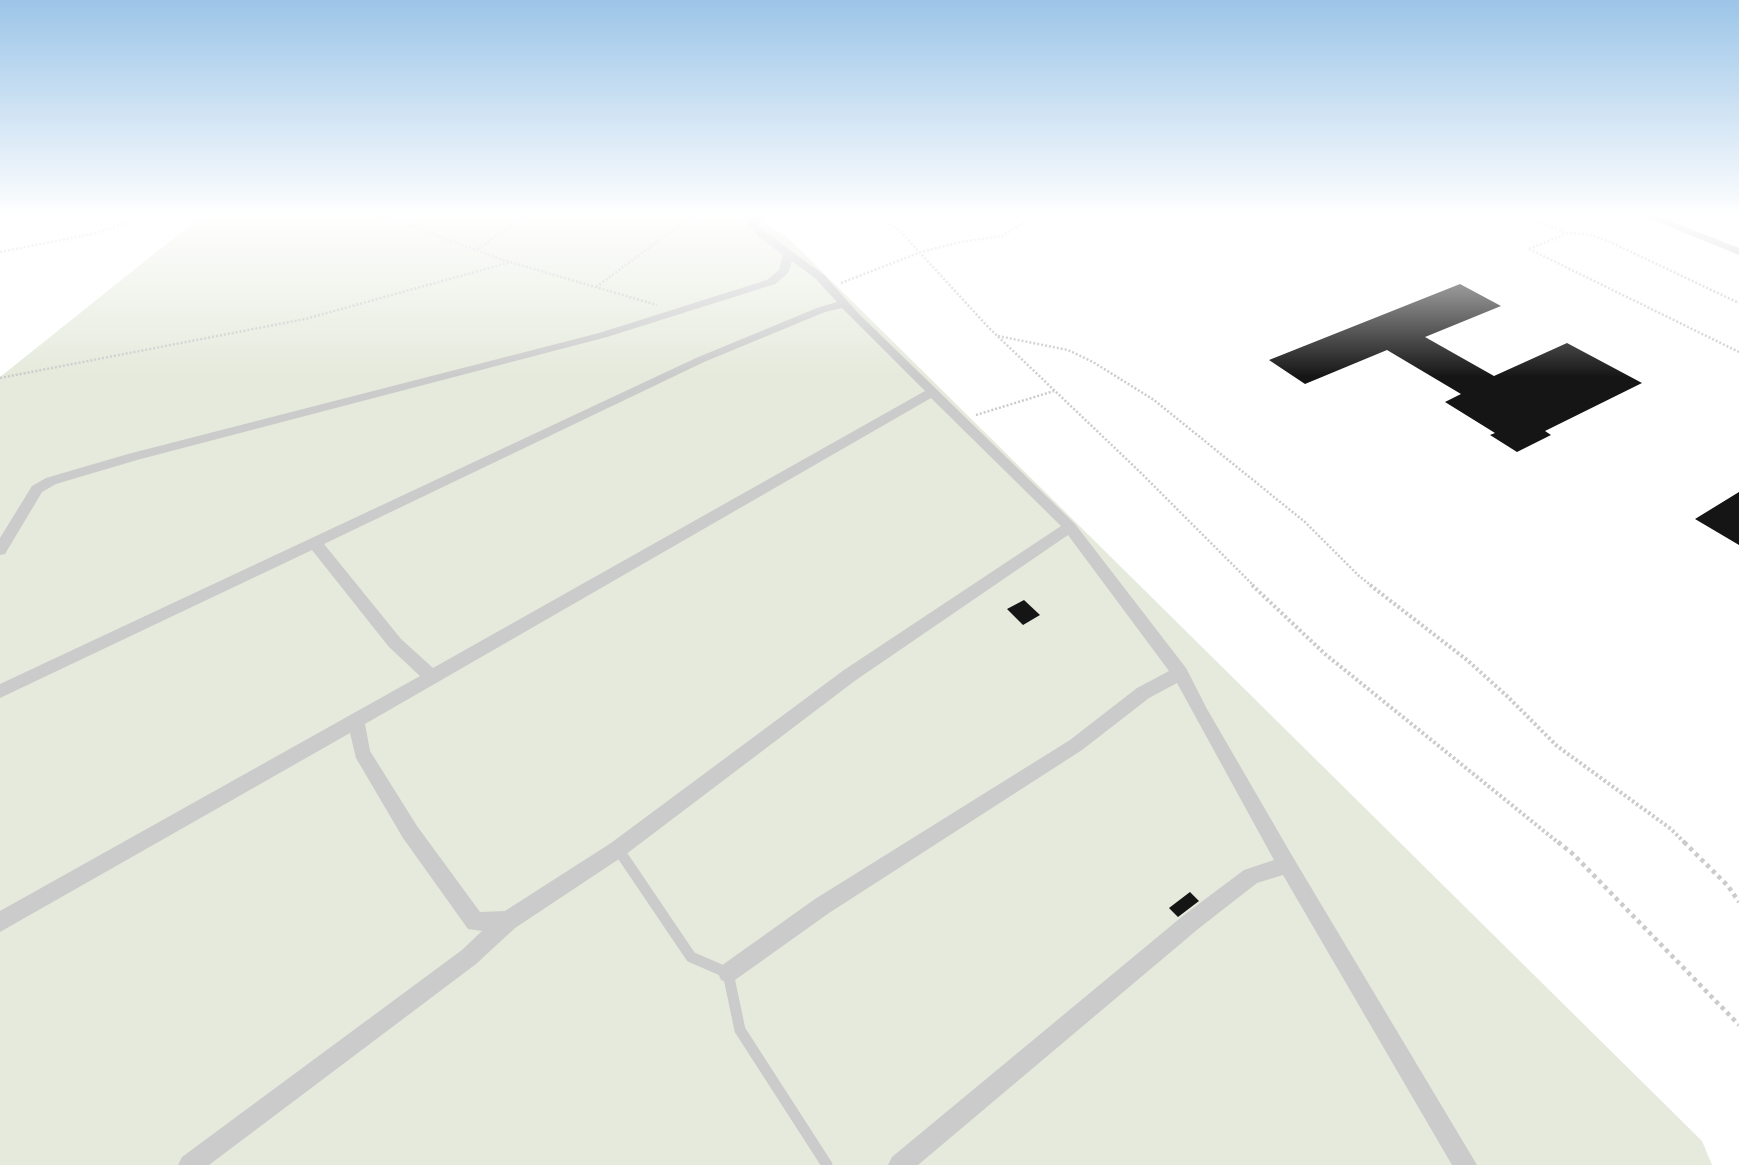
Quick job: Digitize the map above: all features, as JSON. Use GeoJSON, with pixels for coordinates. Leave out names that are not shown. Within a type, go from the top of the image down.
{"type":"FeatureCollection","features":[{"type":"Feature","properties":{"kind":"street"},"geometry":{"type":"LineString","coordinates":[[0,550],[37,489],[51,481],[142,454],[603,335],[772,282],[784,268]]}},
{"type":"Feature","properties":{"kind":"street"},"geometry":{"type":"LineString","coordinates":[[807,268],[820,277],[843,304],[1070,527],[1180,673],[1201,714],[1287,865],[1465,1165]]}},
{"type":"Feature","properties":{"kind":"street"},"geometry":{"type":"LineString","coordinates":[[0,691],[700,360],[821,310],[843,304]]}},
{"type":"Feature","properties":{"kind":"street"},"geometry":{"type":"LineString","coordinates":[[0,922],[778,482],[932,392]]}},
{"type":"Feature","properties":{"kind":"street"},"geometry":{"type":"LineString","coordinates":[[190,1165],[470,957],[508,920],[618,849],[850,675],[1070,527]]}},
{"type":"Feature","properties":{"kind":"street"},"geometry":{"type":"LineString","coordinates":[[315,543],[395,643],[432,677]]}},
{"type":"Feature","properties":{"kind":"street"},"geometry":{"type":"LineString","coordinates":[[728,973],[822,906],[1076,744],[1143,693],[1180,673]]}},
{"type":"Feature","properties":{"kind":"street"},"geometry":{"type":"LineString","coordinates":[[356,720],[362,753],[410,832],[475,922],[508,920]]}},
{"type":"Feature","properties":{"kind":"street"},"geometry":{"type":"LineString","coordinates":[[900,1165],[1198,916],[1251,876],[1287,865]]}},
{"type":"Feature","properties":{"kind":"lane"},"geometry":{"type":"LineString","coordinates":[[618,849],[691,957],[728,973],[740,1030],[828,1165]]}},
{"type":"Feature","properties":{"kind":"path"},"geometry":{"type":"LineString","coordinates":[[0,378],[305,319],[488,268]]}},
{"type":"Feature","properties":{"kind":"path"},"geometry":{"type":"LineString","coordinates":[[533,268],[678,312]]}},
{"type":"Feature","properties":{"kind":"path"},"geometry":{"type":"LineString","coordinates":[[596,287],[621,268]]}},
{"type":"Feature","properties":{"kind":"path"},"geometry":{"type":"LineString","coordinates":[[838,285],[880,268]]}},
{"type":"Feature","properties":{"kind":"path"},"geometry":{"type":"LineString","coordinates":[[936,268],[997,336],[1140,472],[1242,576],[1326,654],[1574,855],[1739,1025]]}},
{"type":"Feature","properties":{"kind":"path"},"geometry":{"type":"LineString","coordinates":[[1568,268],[1739,352]]}},
{"type":"Feature","properties":{"kind":"path"},"geometry":{"type":"LineString","coordinates":[[1666,268],[1739,303]]}},
{"type":"Feature","properties":{"kind":"path"},"geometry":{"type":"LineString","coordinates":[[997,336],[1068,350],[1093,362],[1154,400],[1305,522],[1358,576],[1467,660],[1508,697],[1557,746],[1671,829],[1728,886],[1739,902]]}},
{"type":"Feature","properties":{"kind":"path"},"geometry":{"type":"LineString","coordinates":[[973,416],[1054,391]]}},
{"type":"Feature","properties":{"kind":"shaded area"},"geometry":{"type":"Polygon","coordinates":[[[136,268],[819,268],[1702,1141],[1712,1165],[0,1165],[0,377],[136,268]]]}},
{"type":"Feature","properties":{"kind":"building"},"geometry":{"type":"Polygon","coordinates":[[[1460,284],[1501,306],[1425,337],[1494,376],[1567,343],[1642,383],[1545,431],[1551,435],[1517,452],[1490,435],[1495,433],[1445,402],[1461,394],[1387,350],[1305,384],[1269,360],[1460,284]]]}},
{"type":"Feature","properties":{"kind":"building"},"geometry":{"type":"Polygon","coordinates":[[[1739,492],[1739,545],[1695,519],[1739,492]]]}},
{"type":"Feature","properties":{"kind":"building"},"geometry":{"type":"Polygon","coordinates":[[[1024,600],[1040,615],[1023,625],[1007,609],[1024,600]]]}},
{"type":"Feature","properties":{"kind":"building"},"geometry":{"type":"Polygon","coordinates":[[[1190,892],[1199,901],[1178,917],[1169,908],[1190,892]]]}}]}
